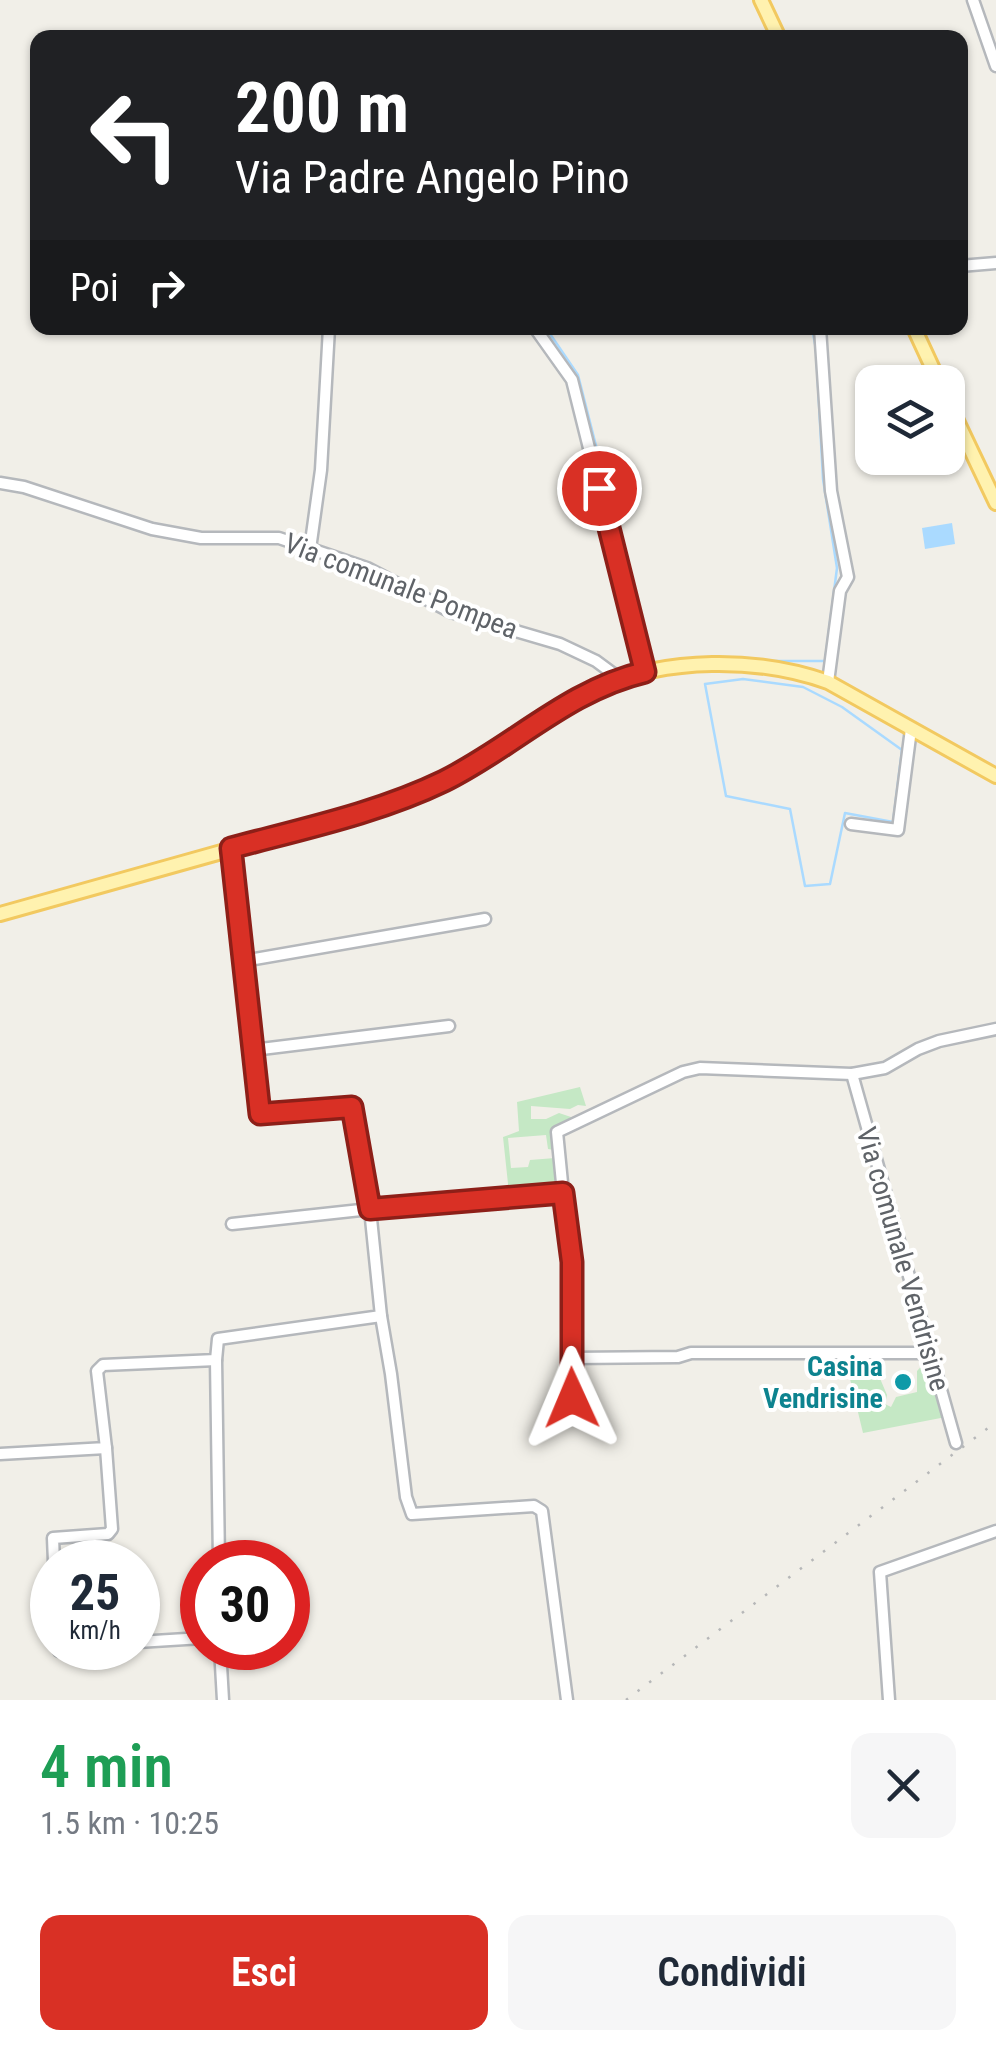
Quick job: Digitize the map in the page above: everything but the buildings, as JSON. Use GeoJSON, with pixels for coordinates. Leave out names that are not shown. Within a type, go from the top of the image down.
{"type":"FeatureCollection","features":[{"type":"Feature","properties":{"kind":"main road"},"geometry":{"type":"LineString","coordinates":[[761,0],[775,30]]}},
{"type":"Feature","properties":{"kind":"main road"},"geometry":{"type":"LineString","coordinates":[[917,335],[931,365]]}},
{"type":"Feature","properties":{"kind":"main road"},"geometry":{"type":"LineString","coordinates":[[965,437],[996,502]]}},
{"type":"Feature","properties":{"kind":"main road"},"geometry":{"type":"LineString","coordinates":[[0,914],[307,828],[442,782],[579,696],[619,678],[645,672],[786,668],[828,682],[996,776]]}},
{"type":"Feature","properties":{"kind":"street"},"geometry":{"type":"LineString","coordinates":[[973,0],[996,66]]}},
{"type":"Feature","properties":{"kind":"street"},"geometry":{"type":"LineString","coordinates":[[968,265],[996,263]]}},
{"type":"Feature","properties":{"kind":"street"},"geometry":{"type":"LineString","coordinates":[[310,549],[317,514],[328,335]]}},
{"type":"Feature","properties":{"kind":"street"},"geometry":{"type":"LineString","coordinates":[[540,335],[572,380],[645,672]]}},
{"type":"Feature","properties":{"kind":"street"},"geometry":{"type":"LineString","coordinates":[[820,335],[831,491],[848,576],[840,591],[828,682]]}},
{"type":"Feature","properties":{"kind":"street","name":"Via comunale Pompea"},"geometry":{"type":"LineString","coordinates":[[0,483],[24,487],[152,530],[201,538],[279,538],[367,568],[451,612],[560,644],[596,661],[619,678]]}},
{"type":"Feature","properties":{"kind":"street"},"geometry":{"type":"LineString","coordinates":[[851,824],[898,830],[911,729]]}},
{"type":"Feature","properties":{"kind":"street"},"geometry":{"type":"LineString","coordinates":[[231,848],[260,1114],[352,1107],[370,1209],[406,1497],[412,1514],[534,1506],[542,1511],[567,1700]]}},
{"type":"Feature","properties":{"kind":"street"},"geometry":{"type":"LineString","coordinates":[[243,961],[485,919]]}},
{"type":"Feature","properties":{"kind":"street"},"geometry":{"type":"LineString","coordinates":[[253,1050],[448,1026]]}},
{"type":"Feature","properties":{"kind":"street"},"geometry":{"type":"LineString","coordinates":[[572,1398],[572,1262],[557,1132],[683,1072],[700,1068],[852,1074],[886,1068],[939,1041],[996,1029]]}},
{"type":"Feature","properties":{"kind":"street","name":"Via comunale Vendrisine"},"geometry":{"type":"LineString","coordinates":[[852,1074],[956,1444]]}},
{"type":"Feature","properties":{"kind":"street"},"geometry":{"type":"LineString","coordinates":[[232,1224],[563,1193]]}},
{"type":"Feature","properties":{"kind":"street"},"geometry":{"type":"LineString","coordinates":[[219,1540],[218,1339],[381,1316]]}},
{"type":"Feature","properties":{"kind":"street"},"geometry":{"type":"LineString","coordinates":[[572,1358],[929,1352]]}},
{"type":"Feature","properties":{"kind":"street"},"geometry":{"type":"LineString","coordinates":[[53,1540],[108,1534],[112,1529],[97,1372],[103,1365],[216,1360]]}},
{"type":"Feature","properties":{"kind":"street"},"geometry":{"type":"LineString","coordinates":[[0,1454],[106,1448]]}},
{"type":"Feature","properties":{"kind":"street"},"geometry":{"type":"LineString","coordinates":[[889,1700],[880,1572],[996,1530]]}},
{"type":"Feature","properties":{"kind":"street"},"geometry":{"type":"LineString","coordinates":[[221,1670],[223,1700]]}},
{"type":"Feature","properties":{"kind":"green space"},"geometry":{"type":"Polygon","coordinates":[[[580,1087],[586,1106],[531,1106],[531,1119],[546,1119],[559,1113],[571,1117],[573,1121],[553,1130],[554,1150],[548,1149],[546,1135],[508,1138],[511,1168],[528,1167],[530,1160],[555,1158],[556,1187],[509,1193],[503,1137],[519,1131],[517,1102],[580,1087]]]}},
{"type":"Feature","properties":{"kind":"green space"},"geometry":{"type":"Polygon","coordinates":[[[844,1354],[871,1357],[887,1395],[885,1404],[891,1407],[896,1397],[917,1392],[917,1371],[929,1358],[946,1417],[863,1433],[844,1354]]]}},
{"type":"Feature","properties":{"kind":"water"},"geometry":{"type":"Polygon","coordinates":[[[952,523],[955,544],[925,549],[922,528],[952,523]]]}},
{"type":"Feature","properties":{"kind":"waterway"},"geometry":{"type":"LineString","coordinates":[[551,335],[578,375],[651,662],[669,662]]}},
{"type":"Feature","properties":{"kind":"waterway"},"geometry":{"type":"LineString","coordinates":[[767,661],[825,661],[837,568],[823,479],[813,335]]}},
{"type":"Feature","properties":{"kind":"waterway"},"geometry":{"type":"LineString","coordinates":[[743,679],[803,687],[842,707],[902,750],[893,822],[845,813],[830,884],[805,886],[790,809],[726,796],[705,684],[743,679]]}},
{"type":"Feature","properties":{"kind":"railway"},"geometry":{"type":"LineString","coordinates":[[626,1700],[996,1422]]}},
{"type":"Feature","properties":{"kind":"place","name":"Casina Vendrisine"},"geometry":{"type":"Point","coordinates":[903,1382]}},
{"type":"Feature","properties":{"kind":"route"},"geometry":{"type":"LineString","coordinates":[[572,1398],[572,1262],[563,1193],[370,1209],[352,1107],[260,1114],[231,848],[307,828],[442,782],[579,696],[619,678],[645,672],[599,488]]}}]}
